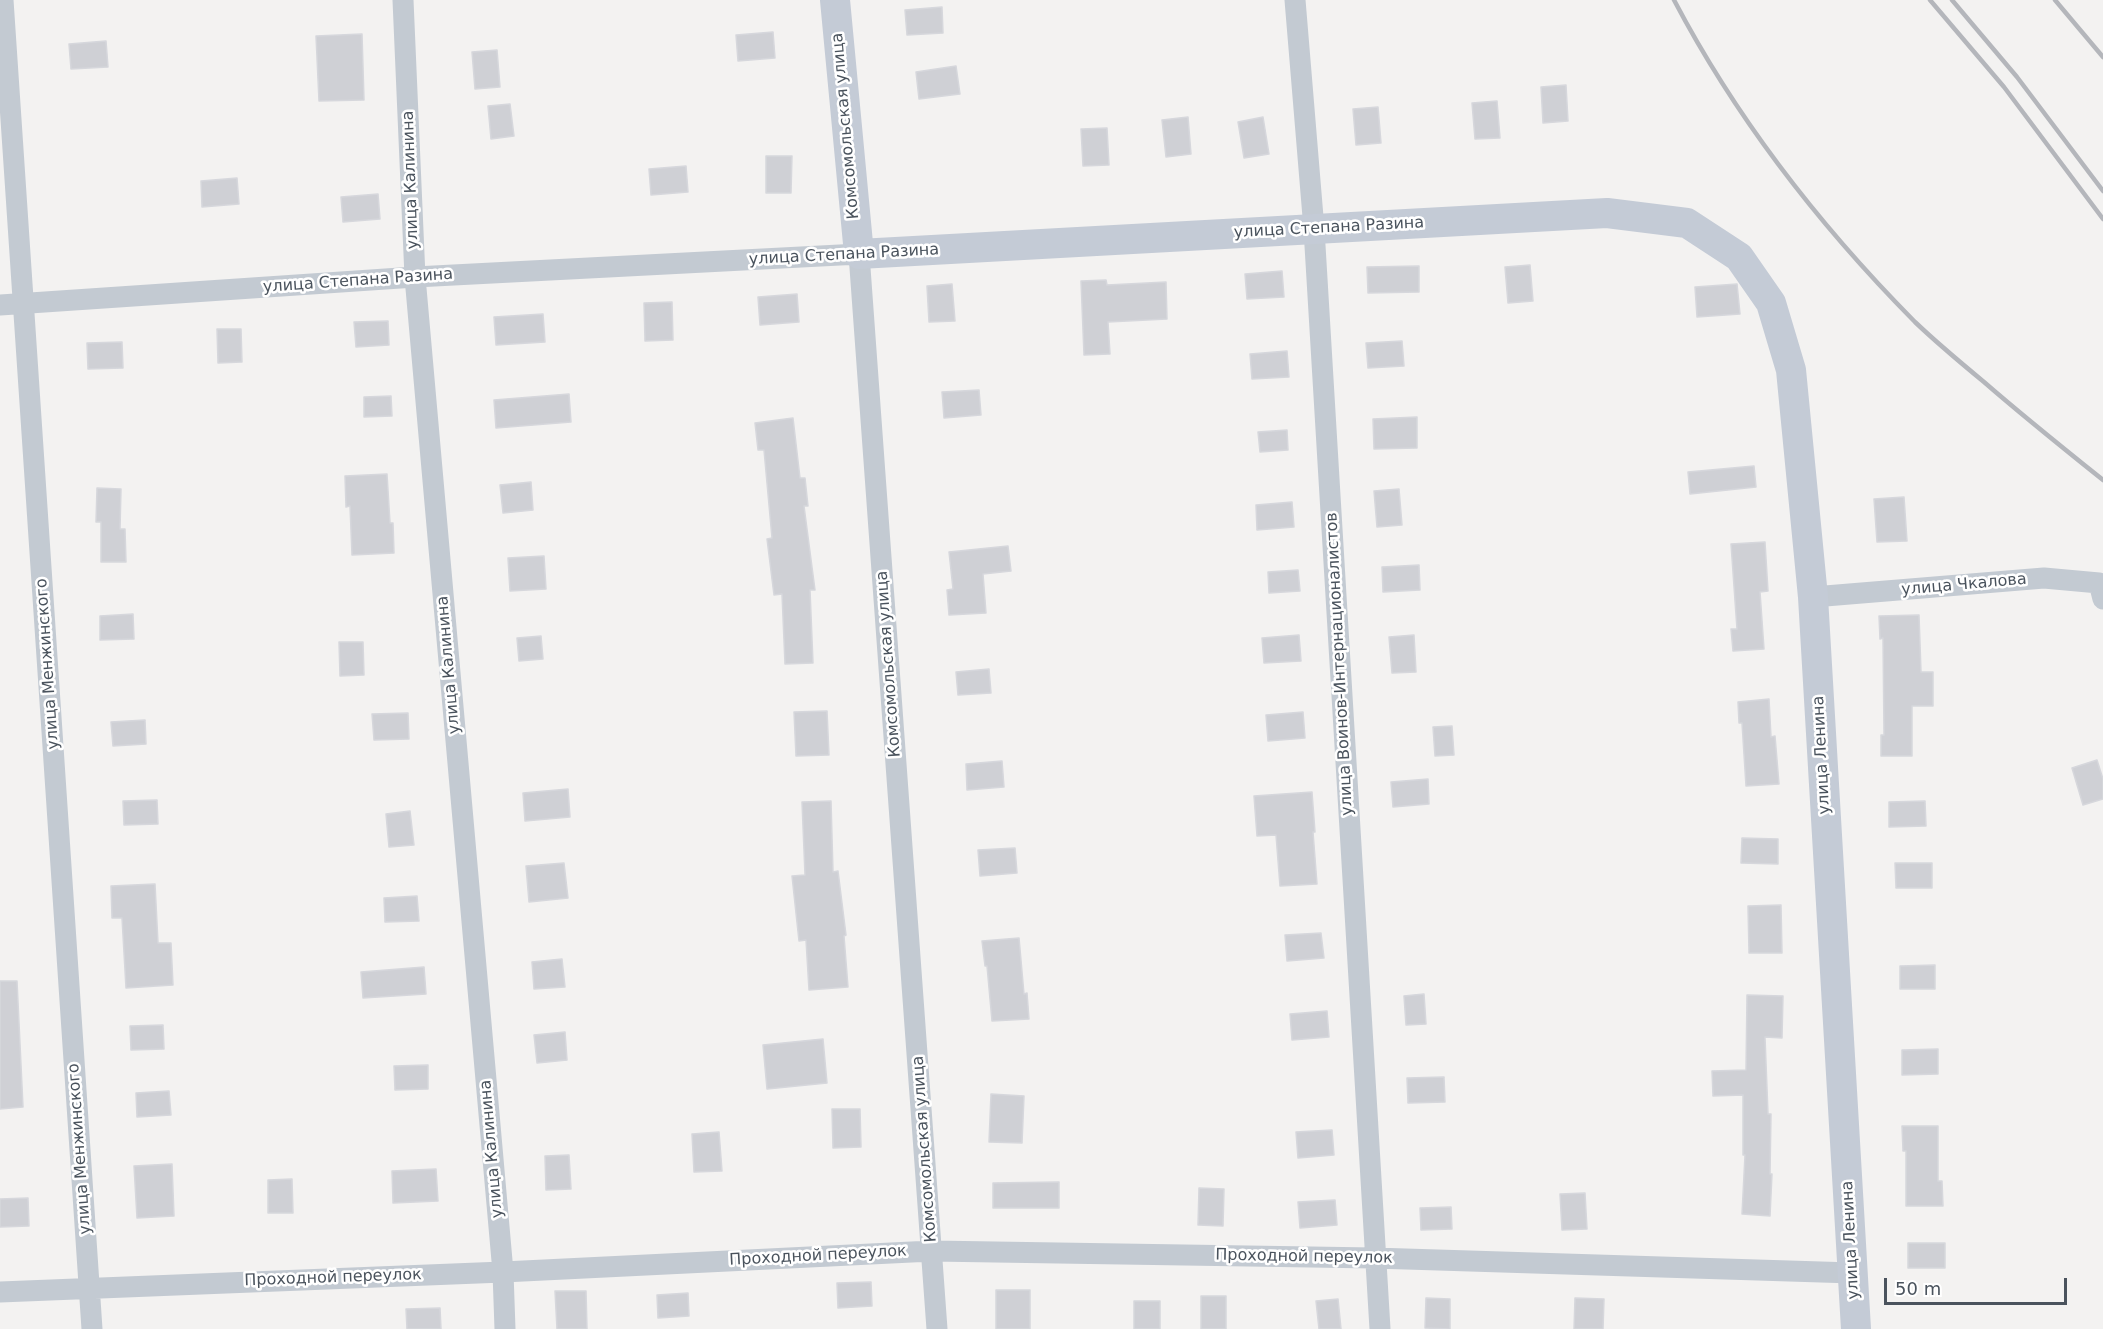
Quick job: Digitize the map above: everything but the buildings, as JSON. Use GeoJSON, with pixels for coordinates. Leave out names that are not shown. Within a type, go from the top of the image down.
{"type":"FeatureCollection","features":[{"type":"Feature","properties":{"kind":"main road","name":"Комсомольская улица"},"geometry":{"type":"LineString","coordinates":[[834,0],[859,254]]}},
{"type":"Feature","properties":{"kind":"main road","name":"улица Степана Разина"},"geometry":{"type":"LineString","coordinates":[[859,254],[1606,213],[1687,223]]}},
{"type":"Feature","properties":{"kind":"main road","name":"улица Ленина"},"geometry":{"type":"LineString","coordinates":[[1687,223],[1739,256],[1771,303],[1791,370],[1813,597],[1856,1329]]}},
{"type":"Feature","properties":{"kind":"street","name":"улица Менжинского"},"geometry":{"type":"LineString","coordinates":[[3,0],[92,1329]]}},
{"type":"Feature","properties":{"kind":"street","name":"улица Калинина"},"geometry":{"type":"LineString","coordinates":[[403,0],[415,277],[503,1272],[505,1329]]}},
{"type":"Feature","properties":{"kind":"street","name":"улица Воинов-Интернационалистов"},"geometry":{"type":"LineString","coordinates":[[1295,0],[1314,229],[1380,1329]]}},
{"type":"Feature","properties":{"kind":"street","name":"улица Степана Разина"},"geometry":{"type":"LineString","coordinates":[[0,305],[415,277],[859,254]]}},
{"type":"Feature","properties":{"kind":"street","name":"Комсомольская улица"},"geometry":{"type":"LineString","coordinates":[[859,254],[937,1329]]}},
{"type":"Feature","properties":{"kind":"street","name":"улица Чкалова"},"geometry":{"type":"LineString","coordinates":[[1813,597],[2044,578],[2102,589]]}},
{"type":"Feature","properties":{"kind":"street","name":"Проходной переулок"},"geometry":{"type":"LineString","coordinates":[[0,1292],[503,1272],[932,1251],[1374,1258],[1853,1273]]}},
{"type":"Feature","properties":{"kind":"railway"},"geometry":{"type":"LineString","coordinates":[[1674,0],[1725,87],[1753,129],[1782,170],[1846,248],[1932,338],[2103,480]]}},
{"type":"Feature","properties":{"kind":"railway"},"geometry":{"type":"LineString","coordinates":[[1930,0],[2004,87],[2103,219]]}},
{"type":"Feature","properties":{"kind":"railway"},"geometry":{"type":"LineString","coordinates":[[1952,0],[2017,77],[2103,191]]}},
{"type":"Feature","properties":{"kind":"railway"},"geometry":{"type":"LineString","coordinates":[[2055,0],[2103,57]]}}]}
